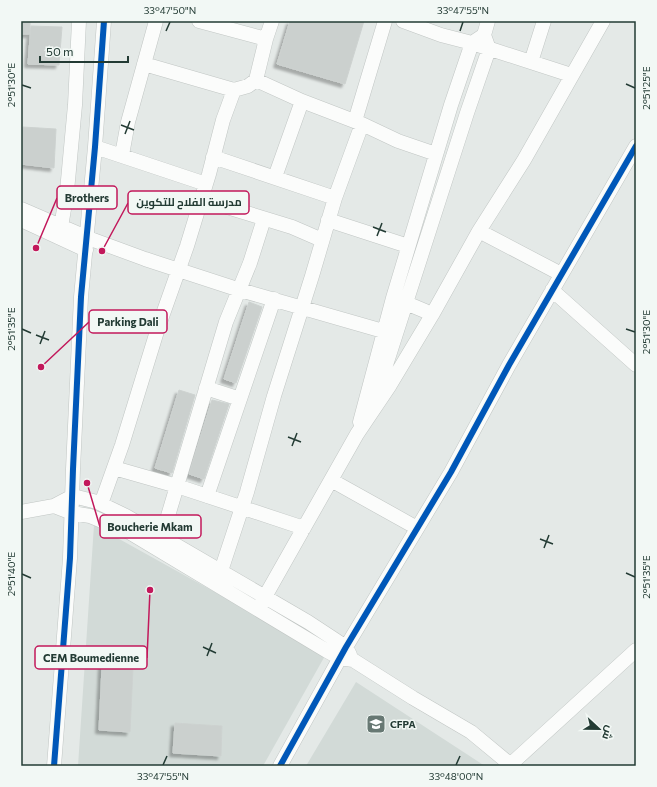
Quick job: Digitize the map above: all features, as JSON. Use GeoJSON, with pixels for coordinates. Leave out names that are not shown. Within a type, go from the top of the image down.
{"type":"FeatureCollection","features":[{"type":"Feature","properties":{"kind":"street"},"geometry":{"type":"LineString","coordinates":[[61,227],[67,190],[80,21]]}},
{"type":"Feature","properties":{"kind":"street"},"geometry":{"type":"LineString","coordinates":[[54,766],[70,558],[81,305],[95,147],[104,21]]}},
{"type":"Feature","properties":{"kind":"street"},"geometry":{"type":"LineString","coordinates":[[122,156],[128,122],[156,21]]}},
{"type":"Feature","properties":{"kind":"street"},"geometry":{"type":"LineString","coordinates":[[199,21],[266,39]]}},
{"type":"Feature","properties":{"kind":"street"},"geometry":{"type":"LineString","coordinates":[[144,64],[234,90],[248,86],[256,80],[272,21]]}},
{"type":"Feature","properties":{"kind":"street"},"geometry":{"type":"LineString","coordinates":[[221,571],[242,507],[358,123],[385,21]]}},
{"type":"Feature","properties":{"kind":"street"},"geometry":{"type":"LineString","coordinates":[[403,21],[441,35],[472,43],[572,75]]}},
{"type":"Feature","properties":{"kind":"street"},"geometry":{"type":"LineString","coordinates":[[370,414],[489,49],[484,35],[488,21]]}},
{"type":"Feature","properties":{"kind":"street"},"geometry":{"type":"LineString","coordinates":[[531,62],[544,21]]}},
{"type":"Feature","properties":{"kind":"street"},"geometry":{"type":"LineString","coordinates":[[258,609],[357,434],[432,315],[479,231],[524,160],[602,21]]}},
{"type":"Feature","properties":{"kind":"street"},"geometry":{"type":"LineString","coordinates":[[357,434],[383,331],[436,154],[472,43],[484,35]]}},
{"type":"Feature","properties":{"kind":"street"},"geometry":{"type":"LineString","coordinates":[[256,80],[398,141],[436,154]]}},
{"type":"Feature","properties":{"kind":"street"},"geometry":{"type":"LineString","coordinates":[[101,504],[206,184],[223,120],[234,90]]}},
{"type":"Feature","properties":{"kind":"street"},"geometry":{"type":"LineString","coordinates":[[274,177],[302,100]]}},
{"type":"Feature","properties":{"kind":"street"},"geometry":{"type":"LineString","coordinates":[[280,766],[347,655],[561,274],[636,146]]}},
{"type":"Feature","properties":{"kind":"street"},"geometry":{"type":"LineString","coordinates":[[95,147],[206,184]]}},
{"type":"Feature","properties":{"kind":"street"},"geometry":{"type":"LineString","coordinates":[[213,157],[335,198]]}},
{"type":"Feature","properties":{"kind":"street"},"geometry":{"type":"LineString","coordinates":[[424,198],[438,203]]}},
{"type":"Feature","properties":{"kind":"street"},"geometry":{"type":"LineString","coordinates":[[201,199],[292,227],[322,240]]}},
{"type":"Feature","properties":{"kind":"street"},"geometry":{"type":"LineString","coordinates":[[21,209],[61,227],[87,244]]}},
{"type":"Feature","properties":{"kind":"street"},"geometry":{"type":"LineString","coordinates":[[160,543],[226,322],[250,263],[264,219]]}},
{"type":"Feature","properties":{"kind":"street"},"geometry":{"type":"LineString","coordinates":[[21,220],[87,244],[145,259],[240,290],[383,331]]}},
{"type":"Feature","properties":{"kind":"street"},"geometry":{"type":"LineString","coordinates":[[328,220],[408,246]]}},
{"type":"Feature","properties":{"kind":"street"},"geometry":{"type":"LineString","coordinates":[[479,231],[561,274]]}},
{"type":"Feature","properties":{"kind":"street"},"geometry":{"type":"LineString","coordinates":[[552,290],[636,365]]}},
{"type":"Feature","properties":{"kind":"street"},"geometry":{"type":"LineString","coordinates":[[207,496],[274,299]]}},
{"type":"Feature","properties":{"kind":"street"},"geometry":{"type":"LineString","coordinates":[[406,303],[432,315]]}},
{"type":"Feature","properties":{"kind":"street"},"geometry":{"type":"LineString","coordinates":[[206,388],[240,399]]}},
{"type":"Feature","properties":{"kind":"street"},"geometry":{"type":"LineString","coordinates":[[114,468],[177,486],[304,528]]}},
{"type":"Feature","properties":{"kind":"street"},"geometry":{"type":"LineString","coordinates":[[331,480],[417,528]]}},
{"type":"Feature","properties":{"kind":"street"},"geometry":{"type":"LineString","coordinates":[[21,512],[54,506],[73,496],[101,504],[126,516],[160,543],[258,609],[327,652],[347,655]]}},
{"type":"Feature","properties":{"kind":"street"},"geometry":{"type":"LineString","coordinates":[[54,506],[72,513],[90,516],[160,543],[221,571],[308,622],[347,655],[400,690],[471,732],[511,765],[636,650]]}},
{"type":"Feature","properties":{"kind":"shaded area"},"geometry":{"type":"Polygon","coordinates":[[[94,525],[326,654],[263,766],[78,766],[94,525]]]}},
{"type":"Feature","properties":{"kind":"shaded area","name":"CFPA"},"geometry":{"type":"Polygon","coordinates":[[[356,682],[485,766],[306,766],[356,682]]]}},
{"type":"Feature","properties":{"kind":"building"},"geometry":{"type":"Polygon","coordinates":[[[21,21],[30,21],[30,34],[21,34],[21,21]]]}},
{"type":"Feature","properties":{"kind":"building"},"geometry":{"type":"Polygon","coordinates":[[[290,21],[364,21],[345,84],[277,64],[290,21]]]}},
{"type":"Feature","properties":{"kind":"building"},"geometry":{"type":"Polygon","coordinates":[[[31,26],[62,27],[59,65],[28,64],[31,26]]]}},
{"type":"Feature","properties":{"kind":"building"},"geometry":{"type":"Polygon","coordinates":[[[23,127],[56,129],[54,168],[21,164],[23,127]]]}},
{"type":"Feature","properties":{"kind":"building"},"geometry":{"type":"Polygon","coordinates":[[[249,302],[262,307],[236,383],[224,379],[249,302]]]}},
{"type":"Feature","properties":{"kind":"building"},"geometry":{"type":"Polygon","coordinates":[[[179,390],[195,395],[172,473],[155,468],[179,390]]]}},
{"type":"Feature","properties":{"kind":"building"},"geometry":{"type":"Polygon","coordinates":[[[212,400],[229,404],[204,479],[189,474],[212,400]]]}},
{"type":"Feature","properties":{"kind":"building"},"geometry":{"type":"Polygon","coordinates":[[[103,646],[134,648],[130,732],[99,730],[103,646]]]}},
{"type":"Feature","properties":{"kind":"building"},"geometry":{"type":"Polygon","coordinates":[[[175,723],[222,726],[221,756],[173,753],[175,723]]]}},
{"type":"Feature","properties":{"kind":"cycle path"},"geometry":{"type":"LineString","coordinates":[[54,766],[70,558],[81,297],[95,147],[104,21]]}},
{"type":"Feature","properties":{"kind":"cycle path"},"geometry":{"type":"LineString","coordinates":[[280,766],[346,647],[451,472],[509,365],[636,146]]}},
{"type":"Feature","properties":{"kind":"place","name":"Brothers"},"geometry":{"type":"Point","coordinates":[36,248]}},
{"type":"Feature","properties":{"kind":"place","name":"مدرسة الفلاح للتكوين"},"geometry":{"type":"Point","coordinates":[102,251]}},
{"type":"Feature","properties":{"kind":"place","name":"Parking Dali"},"geometry":{"type":"Point","coordinates":[41,367]}},
{"type":"Feature","properties":{"kind":"place","name":"Boucherie Mkam"},"geometry":{"type":"Point","coordinates":[87,483]}},
{"type":"Feature","properties":{"kind":"place","name":"CEM Boumedienne"},"geometry":{"type":"Point","coordinates":[150,590]}},
{"type":"Feature","properties":{"kind":"place","name":"CFPA"},"geometry":{"type":"Point","coordinates":[376,724]}}]}
